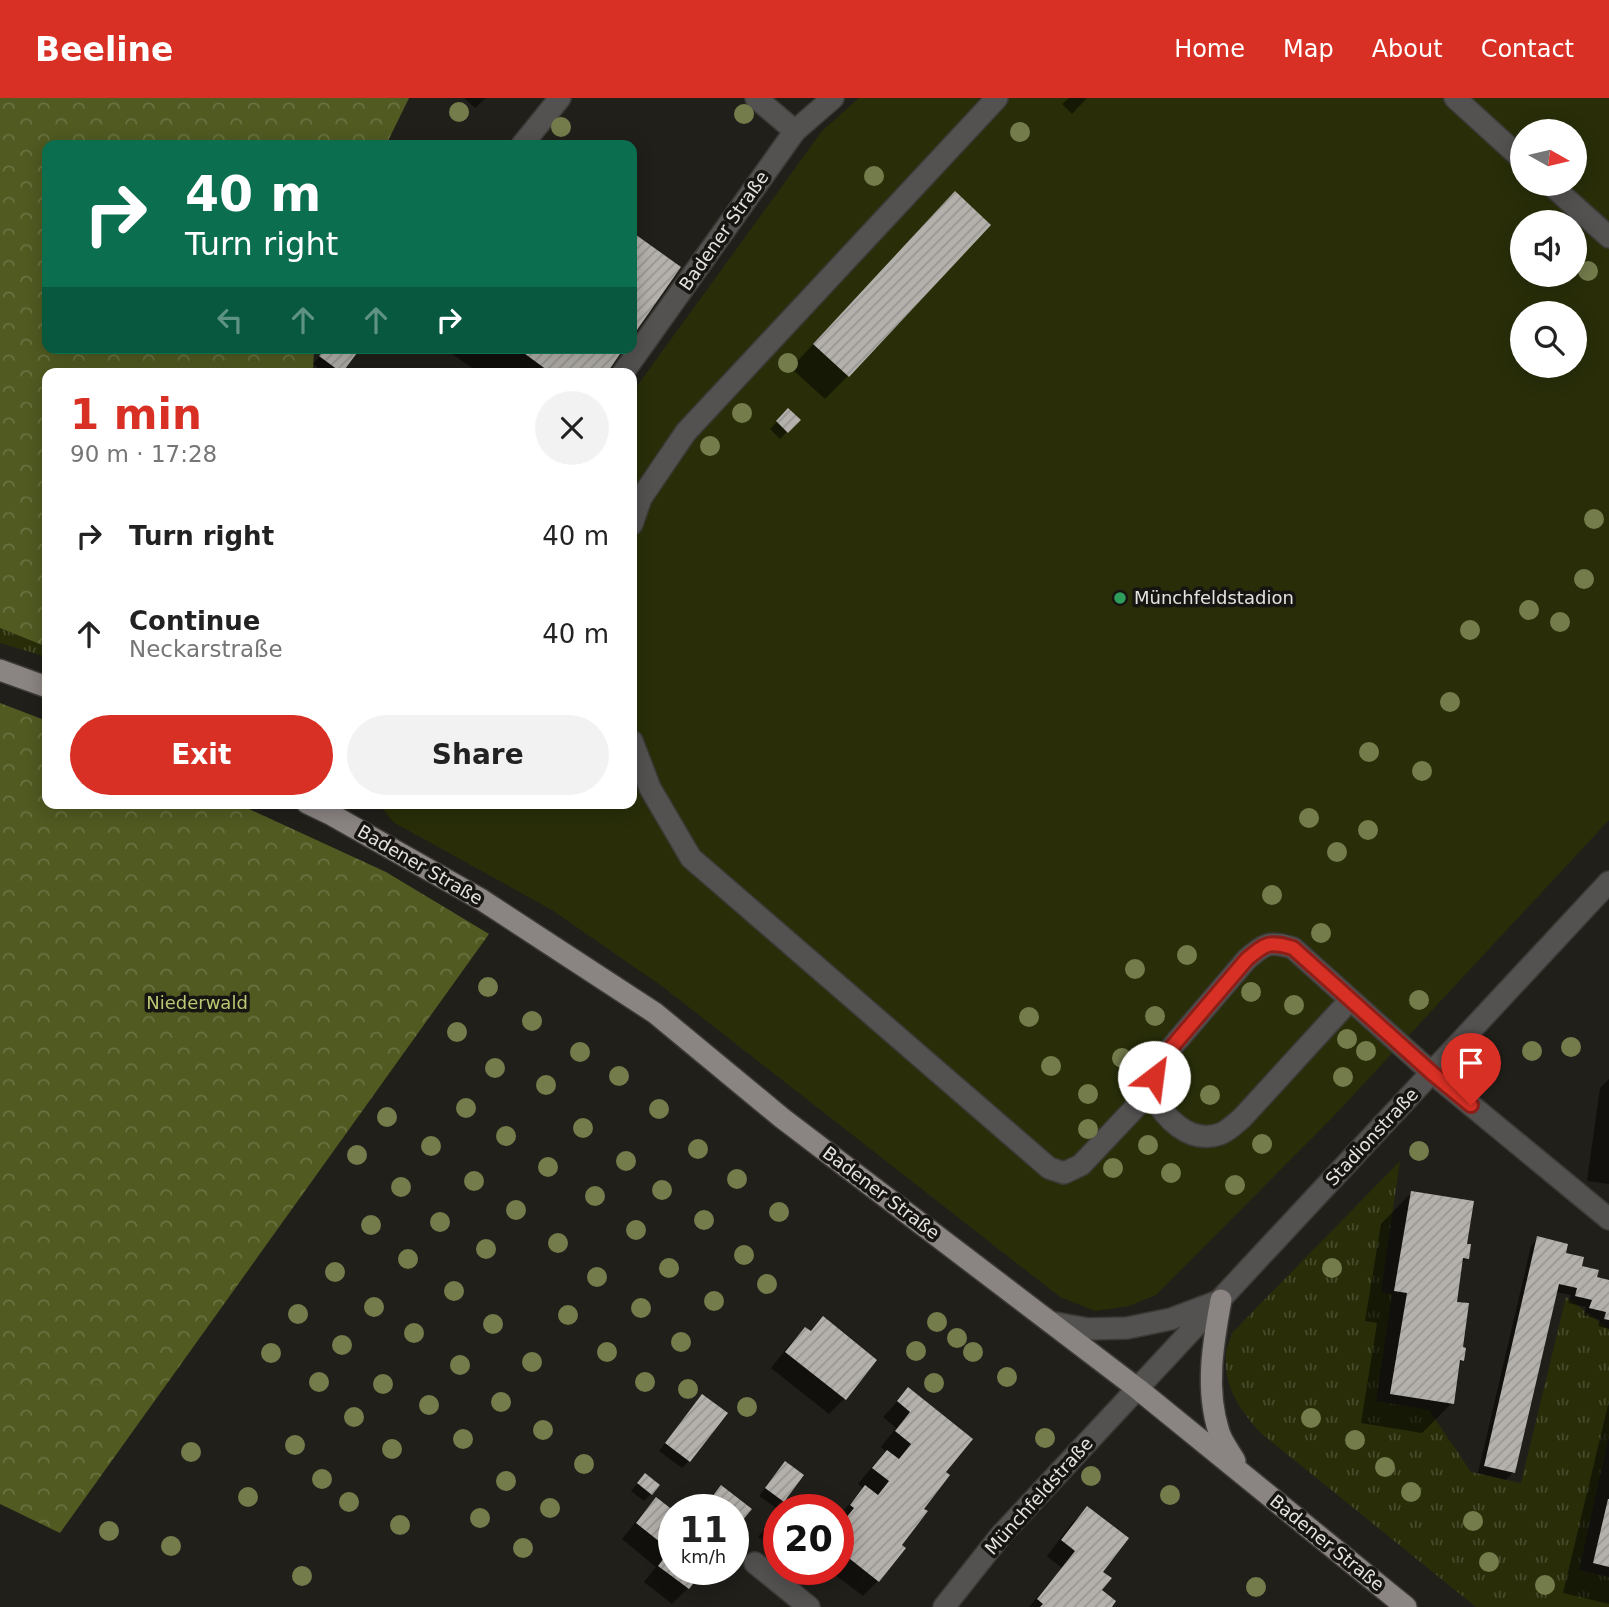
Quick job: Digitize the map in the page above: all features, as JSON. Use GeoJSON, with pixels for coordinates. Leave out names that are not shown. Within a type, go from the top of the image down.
{"type":"FeatureCollection","features":[{"type":"Feature","properties":{"kind":"main road"},"geometry":{"type":"LineString","coordinates":[[0,670],[42,685]]}},
{"type":"Feature","properties":{"kind":"main road","name":"Badener Straße"},"geometry":{"type":"LineString","coordinates":[[335,809],[482,900],[655,1013],[782,1118],[1138,1389],[1406,1607]]}},
{"type":"Feature","properties":{"kind":"main road"},"geometry":{"type":"LineString","coordinates":[[1221,1300],[1212,1347],[1211,1393],[1219,1433],[1244,1475]]}},
{"type":"Feature","properties":{"kind":"street"},"geometry":{"type":"LineString","coordinates":[[527,140],[559,98]]}},
{"type":"Feature","properties":{"kind":"street"},"geometry":{"type":"LineString","coordinates":[[756,98],[795,131]]}},
{"type":"Feature","properties":{"kind":"street","name":"Badener Straße"},"geometry":{"type":"LineString","coordinates":[[637,353],[795,131],[833,98]]}},
{"type":"Feature","properties":{"kind":"street"},"geometry":{"type":"LineString","coordinates":[[637,510],[641,498],[686,432],[997,98]]}},
{"type":"Feature","properties":{"kind":"street"},"geometry":{"type":"LineString","coordinates":[[1455,98],[1510,148]]}},
{"type":"Feature","properties":{"kind":"street"},"geometry":{"type":"LineString","coordinates":[[1563,196],[1609,237]]}},
{"type":"Feature","properties":{"kind":"street"},"geometry":{"type":"LineString","coordinates":[[637,753],[650,788],[691,859],[1049,1168],[1063,1172],[1081,1165],[1150,1092],[1159,1062],[1247,959],[1263,946],[1277,943],[1293,948],[1432,1073],[1609,1219]]}},
{"type":"Feature","properties":{"kind":"street","name":"Stadionstraße"},"geometry":{"type":"LineString","coordinates":[[1138,1389],[1609,882]]}},
{"type":"Feature","properties":{"kind":"street"},"geometry":{"type":"LineString","coordinates":[[1150,1092],[1159,1108],[1185,1132],[1202,1137],[1222,1134],[1242,1118],[1350,1000]]}},
{"type":"Feature","properties":{"kind":"street","name":"Stadionstraße"},"geometry":{"type":"LineString","coordinates":[[1050,1322],[1088,1329],[1127,1328],[1171,1319],[1221,1300]]}},
{"type":"Feature","properties":{"kind":"street","name":"Münchfeldstraße"},"geometry":{"type":"LineString","coordinates":[[944,1607],[1001,1535],[1138,1389]]}},
{"type":"Feature","properties":{"kind":"street"},"geometry":{"type":"LineString","coordinates":[[755,1563],[809,1607]]}},
{"type":"Feature","properties":{"kind":"green space"},"geometry":{"type":"Polygon","coordinates":[[[0,98],[409,98],[388,140],[42,140],[42,354],[314,354],[313,368],[42,368],[42,645],[0,628],[0,98]]]}},
{"type":"Feature","properties":{"kind":"green space","name":"Münchfeldstadion"},"geometry":{"type":"Polygon","coordinates":[[[859,98],[1609,98],[1609,820],[1331,1119],[1156,1295],[1129,1306],[1095,1311],[1060,1297],[663,987],[552,910],[393,822],[383,809],[637,809],[637,386],[822,131],[859,98]]]}},
{"type":"Feature","properties":{"kind":"green space"},"geometry":{"type":"Polygon","coordinates":[[[0,628],[42,645],[42,656],[0,643],[0,628]]]}},
{"type":"Feature","properties":{"kind":"green space","name":"Niederwald"},"geometry":{"type":"Polygon","coordinates":[[[0,703],[42,719],[42,809],[249,809],[386,872],[489,934],[60,1533],[0,1504],[0,703]]]}},
{"type":"Feature","properties":{"kind":"green space"},"geometry":{"type":"Polygon","coordinates":[[[1400,1161],[1381,1292],[1392,1294],[1376,1401],[1429,1410],[1471,1472],[1521,1483],[1566,1297],[1609,1329],[1609,1436],[1579,1570],[1609,1577],[1609,1607],[1476,1607],[1262,1434],[1235,1399],[1226,1367],[1226,1352],[1232,1333],[1400,1161]]]}},
{"type":"Feature","properties":{"kind":"building"},"geometry":{"type":"Polygon","coordinates":[[[955,191],[991,225],[849,377],[813,344],[955,191]]]}},
{"type":"Feature","properties":{"kind":"building"},"geometry":{"type":"Polygon","coordinates":[[[637,236],[681,267],[637,330],[637,236]]]}},
{"type":"Feature","properties":{"kind":"building"},"geometry":{"type":"Polygon","coordinates":[[[356,354],[346,368],[335,368],[319,356],[356,354]]]}},
{"type":"Feature","properties":{"kind":"building"},"geometry":{"type":"Polygon","coordinates":[[[525,354],[620,354],[610,368],[544,368],[525,354]]]}},
{"type":"Feature","properties":{"kind":"building"},"geometry":{"type":"Polygon","coordinates":[[[788,408],[801,420],[788,433],[776,421],[788,408]]]}},
{"type":"Feature","properties":{"kind":"building"},"geometry":{"type":"Polygon","coordinates":[[[1411,1191],[1474,1201],[1467,1244],[1471,1244],[1469,1259],[1463,1258],[1457,1302],[1469,1303],[1463,1347],[1466,1348],[1464,1361],[1460,1360],[1454,1404],[1390,1394],[1407,1293],[1394,1291],[1411,1191]]]}},
{"type":"Feature","properties":{"kind":"building"},"geometry":{"type":"Polygon","coordinates":[[[1537,1236],[1568,1244],[1566,1253],[1584,1257],[1582,1266],[1599,1270],[1597,1277],[1609,1280],[1609,1320],[1604,1319],[1606,1312],[1589,1308],[1592,1300],[1575,1296],[1577,1288],[1559,1284],[1515,1473],[1484,1466],[1537,1236]]]}},
{"type":"Feature","properties":{"kind":"building"},"geometry":{"type":"Polygon","coordinates":[[[823,1316],[877,1360],[846,1400],[785,1352],[805,1327],[811,1331],[823,1316]]]}},
{"type":"Feature","properties":{"kind":"building"},"geometry":{"type":"Polygon","coordinates":[[[908,1387],[973,1439],[946,1472],[950,1475],[924,1509],[928,1511],[902,1545],[906,1548],[879,1582],[854,1562],[854,1500],[865,1485],[878,1495],[889,1481],[872,1468],[887,1450],[899,1459],[911,1444],[895,1431],[910,1412],[897,1401],[908,1387]]]}},
{"type":"Feature","properties":{"kind":"building"},"geometry":{"type":"Polygon","coordinates":[[[702,1394],[728,1413],[690,1462],[665,1443],[702,1394]]]}},
{"type":"Feature","properties":{"kind":"building"},"geometry":{"type":"Polygon","coordinates":[[[785,1461],[804,1475],[790,1494],[773,1494],[765,1488],[785,1461]]]}},
{"type":"Feature","properties":{"kind":"building"},"geometry":{"type":"Polygon","coordinates":[[[645,1473],[660,1485],[652,1495],[637,1483],[645,1473]]]}},
{"type":"Feature","properties":{"kind":"building"},"geometry":{"type":"Polygon","coordinates":[[[721,1485],[733,1494],[714,1494],[721,1485]]]}},
{"type":"Feature","properties":{"kind":"building"},"geometry":{"type":"Polygon","coordinates":[[[656,1497],[658,1499],[658,1540],[636,1523],[656,1497]]]}},
{"type":"Feature","properties":{"kind":"building"},"geometry":{"type":"Polygon","coordinates":[[[1609,1499],[1609,1567],[1593,1563],[1609,1499]]]}},
{"type":"Feature","properties":{"kind":"building"},"geometry":{"type":"Polygon","coordinates":[[[1087,1506],[1129,1538],[1103,1572],[1112,1578],[1102,1590],[1116,1601],[1112,1607],[1040,1607],[1043,1604],[1037,1599],[1075,1551],[1061,1540],[1087,1506]]]}},
{"type":"Feature","properties":{"kind":"place","name":"Münchfeldstadion"},"geometry":{"type":"Point","coordinates":[1120,598]}},
{"type":"Feature","properties":{"kind":"route"},"geometry":{"type":"LineString","coordinates":[[1154,1077],[1159,1062],[1247,959],[1263,946],[1277,943],[1293,948],[1471,1105]]}}]}
